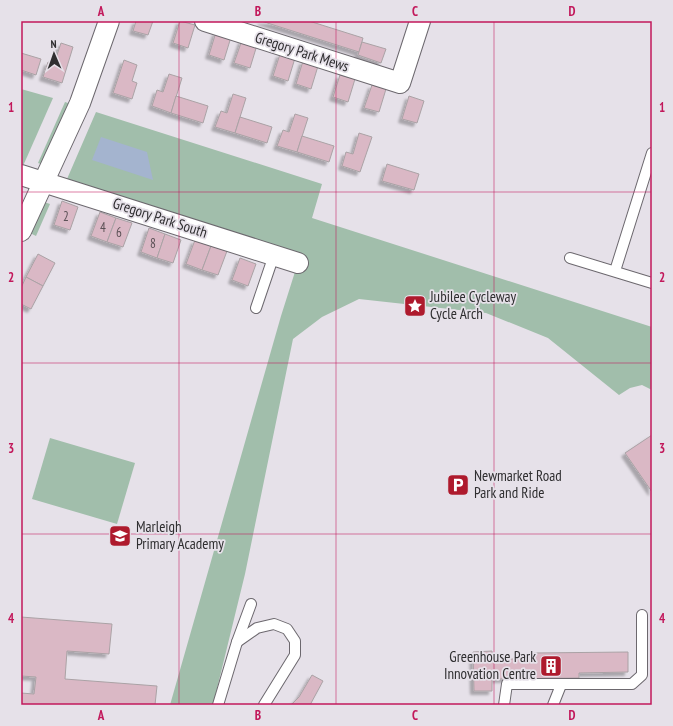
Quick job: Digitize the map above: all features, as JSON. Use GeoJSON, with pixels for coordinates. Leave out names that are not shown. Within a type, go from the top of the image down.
{"type":"FeatureCollection","features":[{"type":"Feature","properties":{"kind":"street"},"geometry":{"type":"LineString","coordinates":[[21,232],[80,103],[109,21]]}},
{"type":"Feature","properties":{"kind":"street","name":"Gregory Park Mews"},"geometry":{"type":"LineString","coordinates":[[205,21],[400,83],[420,21]]}},
{"type":"Feature","properties":{"kind":"street","name":"Gregory Park South"},"geometry":{"type":"LineString","coordinates":[[21,174],[298,263]]}},
{"type":"Feature","properties":{"kind":"lane"},"geometry":{"type":"LineString","coordinates":[[615,272],[652,153]]}},
{"type":"Feature","properties":{"kind":"lane"},"geometry":{"type":"LineString","coordinates":[[256,308],[274,255]]}},
{"type":"Feature","properties":{"kind":"lane"},"geometry":{"type":"LineString","coordinates":[[570,258],[652,283]]}},
{"type":"Feature","properties":{"kind":"lane"},"geometry":{"type":"LineString","coordinates":[[218,705],[237,642],[251,604]]}},
{"type":"Feature","properties":{"kind":"lane"},"geometry":{"type":"LineString","coordinates":[[504,705],[506,684],[632,684],[642,675],[642,615]]}},
{"type":"Feature","properties":{"kind":"lane"},"geometry":{"type":"LineString","coordinates":[[237,642],[257,628],[274,624],[287,629],[294,641],[294,656],[264,705]]}},
{"type":"Feature","properties":{"kind":"lane"},"geometry":{"type":"LineString","coordinates":[[553,705],[561,685]]}},
{"type":"Feature","properties":{"kind":"green space"},"geometry":{"type":"Polygon","coordinates":[[[21,89],[53,98],[23,166],[21,165],[21,89]]]}},
{"type":"Feature","properties":{"kind":"green space"},"geometry":{"type":"Polygon","coordinates":[[[65,102],[77,106],[43,165],[38,163],[65,102]]]}},
{"type":"Feature","properties":{"kind":"green space"},"geometry":{"type":"Polygon","coordinates":[[[96,112],[322,184],[312,218],[652,327],[652,390],[642,385],[630,388],[619,395],[548,338],[486,313],[359,299],[322,317],[293,339],[245,574],[213,705],[170,705],[281,316],[300,256],[67,179],[96,112]]]}},
{"type":"Feature","properties":{"kind":"green space"},"geometry":{"type":"Polygon","coordinates":[[[44,202],[50,204],[36,236],[30,233],[44,202]]]}},
{"type":"Feature","properties":{"kind":"green space"},"geometry":{"type":"Polygon","coordinates":[[[50,438],[135,463],[117,524],[32,499],[50,438]]]}},
{"type":"Feature","properties":{"kind":"water"},"geometry":{"type":"Polygon","coordinates":[[[101,137],[147,152],[153,180],[92,160],[101,137]]]}},
{"type":"Feature","properties":{"kind":"building"},"geometry":{"type":"Polygon","coordinates":[[[136,21],[153,21],[148,35],[133,31],[136,21]]]}},
{"type":"Feature","properties":{"kind":"building"},"geometry":{"type":"Polygon","coordinates":[[[180,21],[195,25],[188,48],[173,43],[180,21]]]}},
{"type":"Feature","properties":{"kind":"building"},"geometry":{"type":"Polygon","coordinates":[[[261,21],[309,21],[363,38],[359,52],[261,21]]]}},
{"type":"Feature","properties":{"kind":"building"},"geometry":{"type":"Polygon","coordinates":[[[216,32],[231,37],[224,60],[209,55],[216,32]]]}},
{"type":"Feature","properties":{"kind":"building"},"geometry":{"type":"Polygon","coordinates":[[[242,40],[257,45],[250,68],[234,63],[242,40]]]}},
{"type":"Feature","properties":{"kind":"building"},"geometry":{"type":"Polygon","coordinates":[[[362,42],[386,49],[381,63],[358,55],[362,42]]]}},
{"type":"Feature","properties":{"kind":"building"},"geometry":{"type":"Polygon","coordinates":[[[61,43],[73,47],[62,83],[43,77],[48,62],[54,64],[61,43]]]}},
{"type":"Feature","properties":{"kind":"building"},"geometry":{"type":"Polygon","coordinates":[[[21,53],[41,59],[36,75],[21,70],[21,53]]]}},
{"type":"Feature","properties":{"kind":"building"},"geometry":{"type":"Polygon","coordinates":[[[280,54],[295,58],[288,81],[273,76],[280,54]]]}},
{"type":"Feature","properties":{"kind":"building"},"geometry":{"type":"Polygon","coordinates":[[[124,60],[137,65],[132,81],[137,83],[132,99],[113,93],[124,60]]]}},
{"type":"Feature","properties":{"kind":"building"},"geometry":{"type":"Polygon","coordinates":[[[303,61],[318,66],[311,89],[296,84],[303,61]]]}},
{"type":"Feature","properties":{"kind":"building"},"geometry":{"type":"Polygon","coordinates":[[[169,74],[182,78],[171,113],[152,106],[157,90],[163,92],[169,74]]]}},
{"type":"Feature","properties":{"kind":"building"},"geometry":{"type":"Polygon","coordinates":[[[340,75],[355,79],[348,102],[333,97],[340,75]]]}},
{"type":"Feature","properties":{"kind":"building"},"geometry":{"type":"Polygon","coordinates":[[[372,85],[386,89],[379,112],[364,108],[372,85]]]}},
{"type":"Feature","properties":{"kind":"building"},"geometry":{"type":"Polygon","coordinates":[[[233,94],[246,98],[235,133],[215,127],[221,111],[227,113],[233,94]]]}},
{"type":"Feature","properties":{"kind":"building"},"geometry":{"type":"Polygon","coordinates":[[[176,96],[208,106],[203,123],[171,113],[176,96]]]}},
{"type":"Feature","properties":{"kind":"building"},"geometry":{"type":"Polygon","coordinates":[[[409,96],[424,101],[417,123],[402,119],[409,96]]]}},
{"type":"Feature","properties":{"kind":"building"},"geometry":{"type":"Polygon","coordinates":[[[295,114],[308,118],[297,152],[277,146],[283,130],[289,132],[295,114]]]}},
{"type":"Feature","properties":{"kind":"building"},"geometry":{"type":"Polygon","coordinates":[[[240,117],[272,127],[267,143],[235,133],[240,117]]]}},
{"type":"Feature","properties":{"kind":"building"},"geometry":{"type":"Polygon","coordinates":[[[359,133],[372,137],[360,172],[342,166],[346,152],[353,154],[359,133]]]}},
{"type":"Feature","properties":{"kind":"building"},"geometry":{"type":"Polygon","coordinates":[[[302,136],[334,146],[329,162],[297,152],[302,136]]]}},
{"type":"Feature","properties":{"kind":"building"},"geometry":{"type":"Polygon","coordinates":[[[387,164],[419,174],[414,190],[382,181],[387,164]]]}},
{"type":"Feature","properties":{"kind":"building"},"geometry":{"type":"Polygon","coordinates":[[[62,201],[78,207],[70,230],[54,225],[62,201]]]}},
{"type":"Feature","properties":{"kind":"building"},"geometry":{"type":"Polygon","coordinates":[[[100,212],[116,218],[107,242],[91,236],[100,212]]]}},
{"type":"Feature","properties":{"kind":"building"},"geometry":{"type":"Polygon","coordinates":[[[116,218],[132,223],[123,247],[107,242],[116,218]]]}},
{"type":"Feature","properties":{"kind":"building"},"geometry":{"type":"Polygon","coordinates":[[[149,228],[165,234],[157,258],[141,252],[149,228]]]}},
{"type":"Feature","properties":{"kind":"building"},"geometry":{"type":"Polygon","coordinates":[[[165,234],[181,240],[173,263],[157,258],[165,234]]]}},
{"type":"Feature","properties":{"kind":"building"},"geometry":{"type":"Polygon","coordinates":[[[195,240],[211,246],[202,270],[186,264],[195,240]]]}},
{"type":"Feature","properties":{"kind":"building"},"geometry":{"type":"Polygon","coordinates":[[[211,246],[227,251],[218,275],[202,270],[211,246]]]}},
{"type":"Feature","properties":{"kind":"building"},"geometry":{"type":"Polygon","coordinates":[[[38,254],[55,263],[43,286],[26,277],[38,254]]]}},
{"type":"Feature","properties":{"kind":"building"},"geometry":{"type":"Polygon","coordinates":[[[240,258],[256,264],[248,286],[232,280],[240,258]]]}},
{"type":"Feature","properties":{"kind":"building"},"geometry":{"type":"Polygon","coordinates":[[[26,277],[43,286],[31,309],[21,304],[21,288],[26,277]]]}},
{"type":"Feature","properties":{"kind":"building"},"geometry":{"type":"Polygon","coordinates":[[[652,435],[652,492],[625,453],[652,435]]]}},
{"type":"Feature","properties":{"kind":"building"},"geometry":{"type":"Polygon","coordinates":[[[21,617],[112,624],[109,654],[67,651],[65,679],[157,686],[155,705],[21,705],[21,693],[34,694],[36,677],[21,676],[21,617]]]}},
{"type":"Feature","properties":{"kind":"building","name":"Greenhouse Park Innovation Centre"},"geometry":{"type":"Polygon","coordinates":[[[492,651],[493,659],[533,659],[533,653],[628,652],[628,672],[579,673],[579,678],[492,679],[492,691],[474,691],[473,652],[492,651]]]}},
{"type":"Feature","properties":{"kind":"building"},"geometry":{"type":"Polygon","coordinates":[[[312,675],[323,681],[310,705],[291,705],[299,697],[312,675]]]}},
{"type":"Feature","properties":{"kind":"place","name":"Jubilee Cycleway Cycle Arch"},"geometry":{"type":"Point","coordinates":[415,306]}},
{"type":"Feature","properties":{"kind":"place","name":"Newmarket Road Park and Ride"},"geometry":{"type":"Point","coordinates":[458,485]}},
{"type":"Feature","properties":{"kind":"place","name":"Marleigh Primary Academy"},"geometry":{"type":"Point","coordinates":[120,536]}},
{"type":"Feature","properties":{"kind":"place","name":"Greenhouse Park Innovation Centre"},"geometry":{"type":"Point","coordinates":[551,666]}}]}
